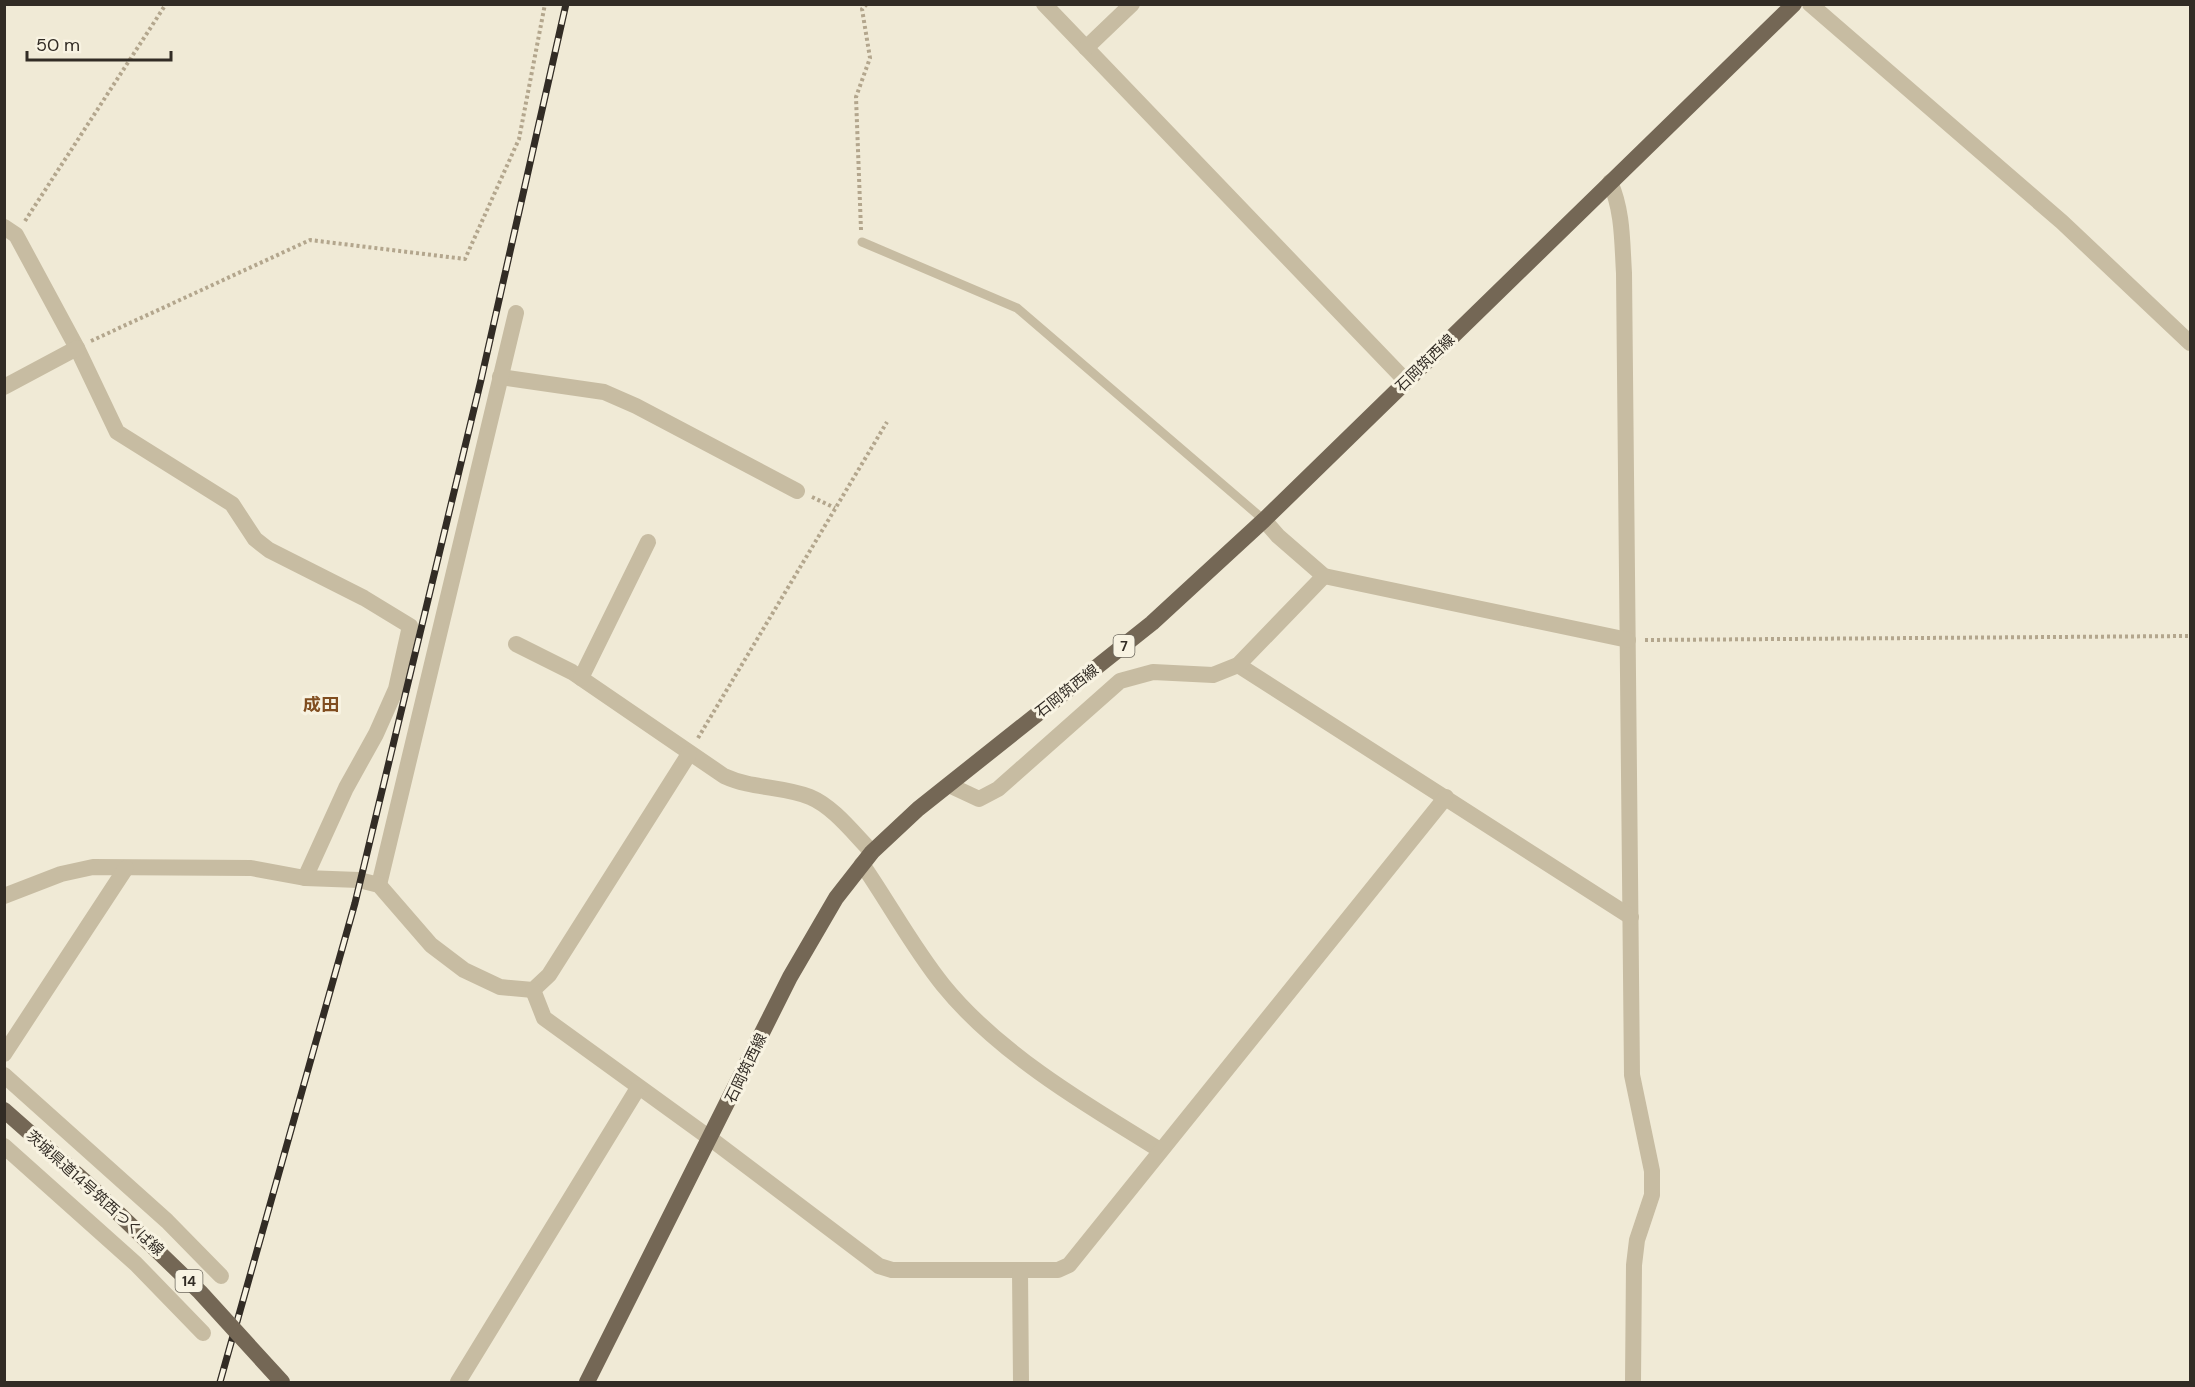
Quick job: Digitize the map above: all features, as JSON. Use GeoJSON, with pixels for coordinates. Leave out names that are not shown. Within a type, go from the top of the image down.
{"type":"FeatureCollection","features":[{"type":"Feature","properties":{"kind":"main road","name":"石岡筑西線"},"geometry":{"type":"LineString","coordinates":[[587,1383],[807,947],[836,898],[867,858],[949,785],[1152,623],[1264,520],[1794,4]]}},
{"type":"Feature","properties":{"kind":"main road","name":"茨城県道14号筑西つくば線"},"geometry":{"type":"LineString","coordinates":[[4,1110],[90,1186],[200,1292],[282,1383]]}},
{"type":"Feature","properties":{"kind":"street"},"geometry":{"type":"LineString","coordinates":[[1044,4],[1406,381]]}},
{"type":"Feature","properties":{"kind":"street"},"geometry":{"type":"LineString","coordinates":[[1086,48],[1132,4]]}},
{"type":"Feature","properties":{"kind":"street"},"geometry":{"type":"LineString","coordinates":[[1810,4],[2062,222],[2190,343]]}},
{"type":"Feature","properties":{"kind":"street"},"geometry":{"type":"LineString","coordinates":[[1610,182],[1617,197],[1621,218],[1624,273],[1632,1075],[1652,1171],[1652,1195],[1637,1240],[1634,1265],[1634,1383]]}},
{"type":"Feature","properties":{"kind":"street"},"geometry":{"type":"LineString","coordinates":[[10,231],[77,348],[117,432],[232,504],[255,539],[269,550],[364,598],[410,626],[396,689],[376,734],[346,788],[305,878]]}},
{"type":"Feature","properties":{"kind":"street"},"geometry":{"type":"LineString","coordinates":[[379,885],[516,313]]}},
{"type":"Feature","properties":{"kind":"street"},"geometry":{"type":"LineString","coordinates":[[4,387],[77,348]]}},
{"type":"Feature","properties":{"kind":"street"},"geometry":{"type":"LineString","coordinates":[[500,377],[604,392],[636,406],[797,491]]}},
{"type":"Feature","properties":{"kind":"street"},"geometry":{"type":"LineString","coordinates":[[1264,520],[1278,536],[1324,576],[1628,640]]}},
{"type":"Feature","properties":{"kind":"street"},"geometry":{"type":"LineString","coordinates":[[581,678],[648,542]]}},
{"type":"Feature","properties":{"kind":"street"},"geometry":{"type":"LineString","coordinates":[[949,785],[979,799],[998,789],[1120,681],[1153,672],[1213,675],[1238,665],[1324,576]]}},
{"type":"Feature","properties":{"kind":"street"},"geometry":{"type":"LineString","coordinates":[[516,644],[581,678],[689,754],[742,784],[792,792],[824,804],[867,858],[943,985],[976,1019],[1061,1089],[1160,1149]]}},
{"type":"Feature","properties":{"kind":"street"},"geometry":{"type":"LineString","coordinates":[[1238,665],[1632,917]]}},
{"type":"Feature","properties":{"kind":"street"},"geometry":{"type":"LineString","coordinates":[[4,896],[61,874],[93,867],[251,868],[305,878],[359,880],[379,885],[431,945],[464,970],[500,987],[533,990],[549,975],[689,754]]}},
{"type":"Feature","properties":{"kind":"street"},"geometry":{"type":"LineString","coordinates":[[533,990],[544,1018],[711,1139],[879,1266],[892,1270],[1058,1270],[1069,1264],[1446,797]]}},
{"type":"Feature","properties":{"kind":"street"},"geometry":{"type":"LineString","coordinates":[[4,1054],[126,868]]}},
{"type":"Feature","properties":{"kind":"street"},"geometry":{"type":"LineString","coordinates":[[4,1075],[167,1221],[221,1276]]}},
{"type":"Feature","properties":{"kind":"street"},"geometry":{"type":"LineString","coordinates":[[458,1383],[638,1088]]}},
{"type":"Feature","properties":{"kind":"street"},"geometry":{"type":"LineString","coordinates":[[4,1146],[136,1264],[203,1333]]}},
{"type":"Feature","properties":{"kind":"street"},"geometry":{"type":"LineString","coordinates":[[1020,1270],[1021,1383]]}},
{"type":"Feature","properties":{"kind":"lane"},"geometry":{"type":"LineString","coordinates":[[862,242],[1017,308],[1264,520]]}},
{"type":"Feature","properties":{"kind":"path"},"geometry":{"type":"LineString","coordinates":[[10,231],[166,4]]}},
{"type":"Feature","properties":{"kind":"path"},"geometry":{"type":"LineString","coordinates":[[77,348],[310,240],[465,259],[519,139],[545,4]]}},
{"type":"Feature","properties":{"kind":"path"},"geometry":{"type":"LineString","coordinates":[[862,242],[856,97],[870,58],[862,9],[867,4]]}},
{"type":"Feature","properties":{"kind":"path"},"geometry":{"type":"LineString","coordinates":[[689,754],[887,422]]}},
{"type":"Feature","properties":{"kind":"path"},"geometry":{"type":"LineString","coordinates":[[797,491],[835,508]]}},
{"type":"Feature","properties":{"kind":"path"},"geometry":{"type":"LineString","coordinates":[[1628,640],[2190,636]]}},
{"type":"Feature","properties":{"kind":"railway"},"geometry":{"type":"LineString","coordinates":[[220,1382],[355,903],[481,380],[566,4]]}},
{"type":"Feature","properties":{"kind":"district","name":"成田"},"geometry":{"type":"Point","coordinates":[321,705]}}]}
